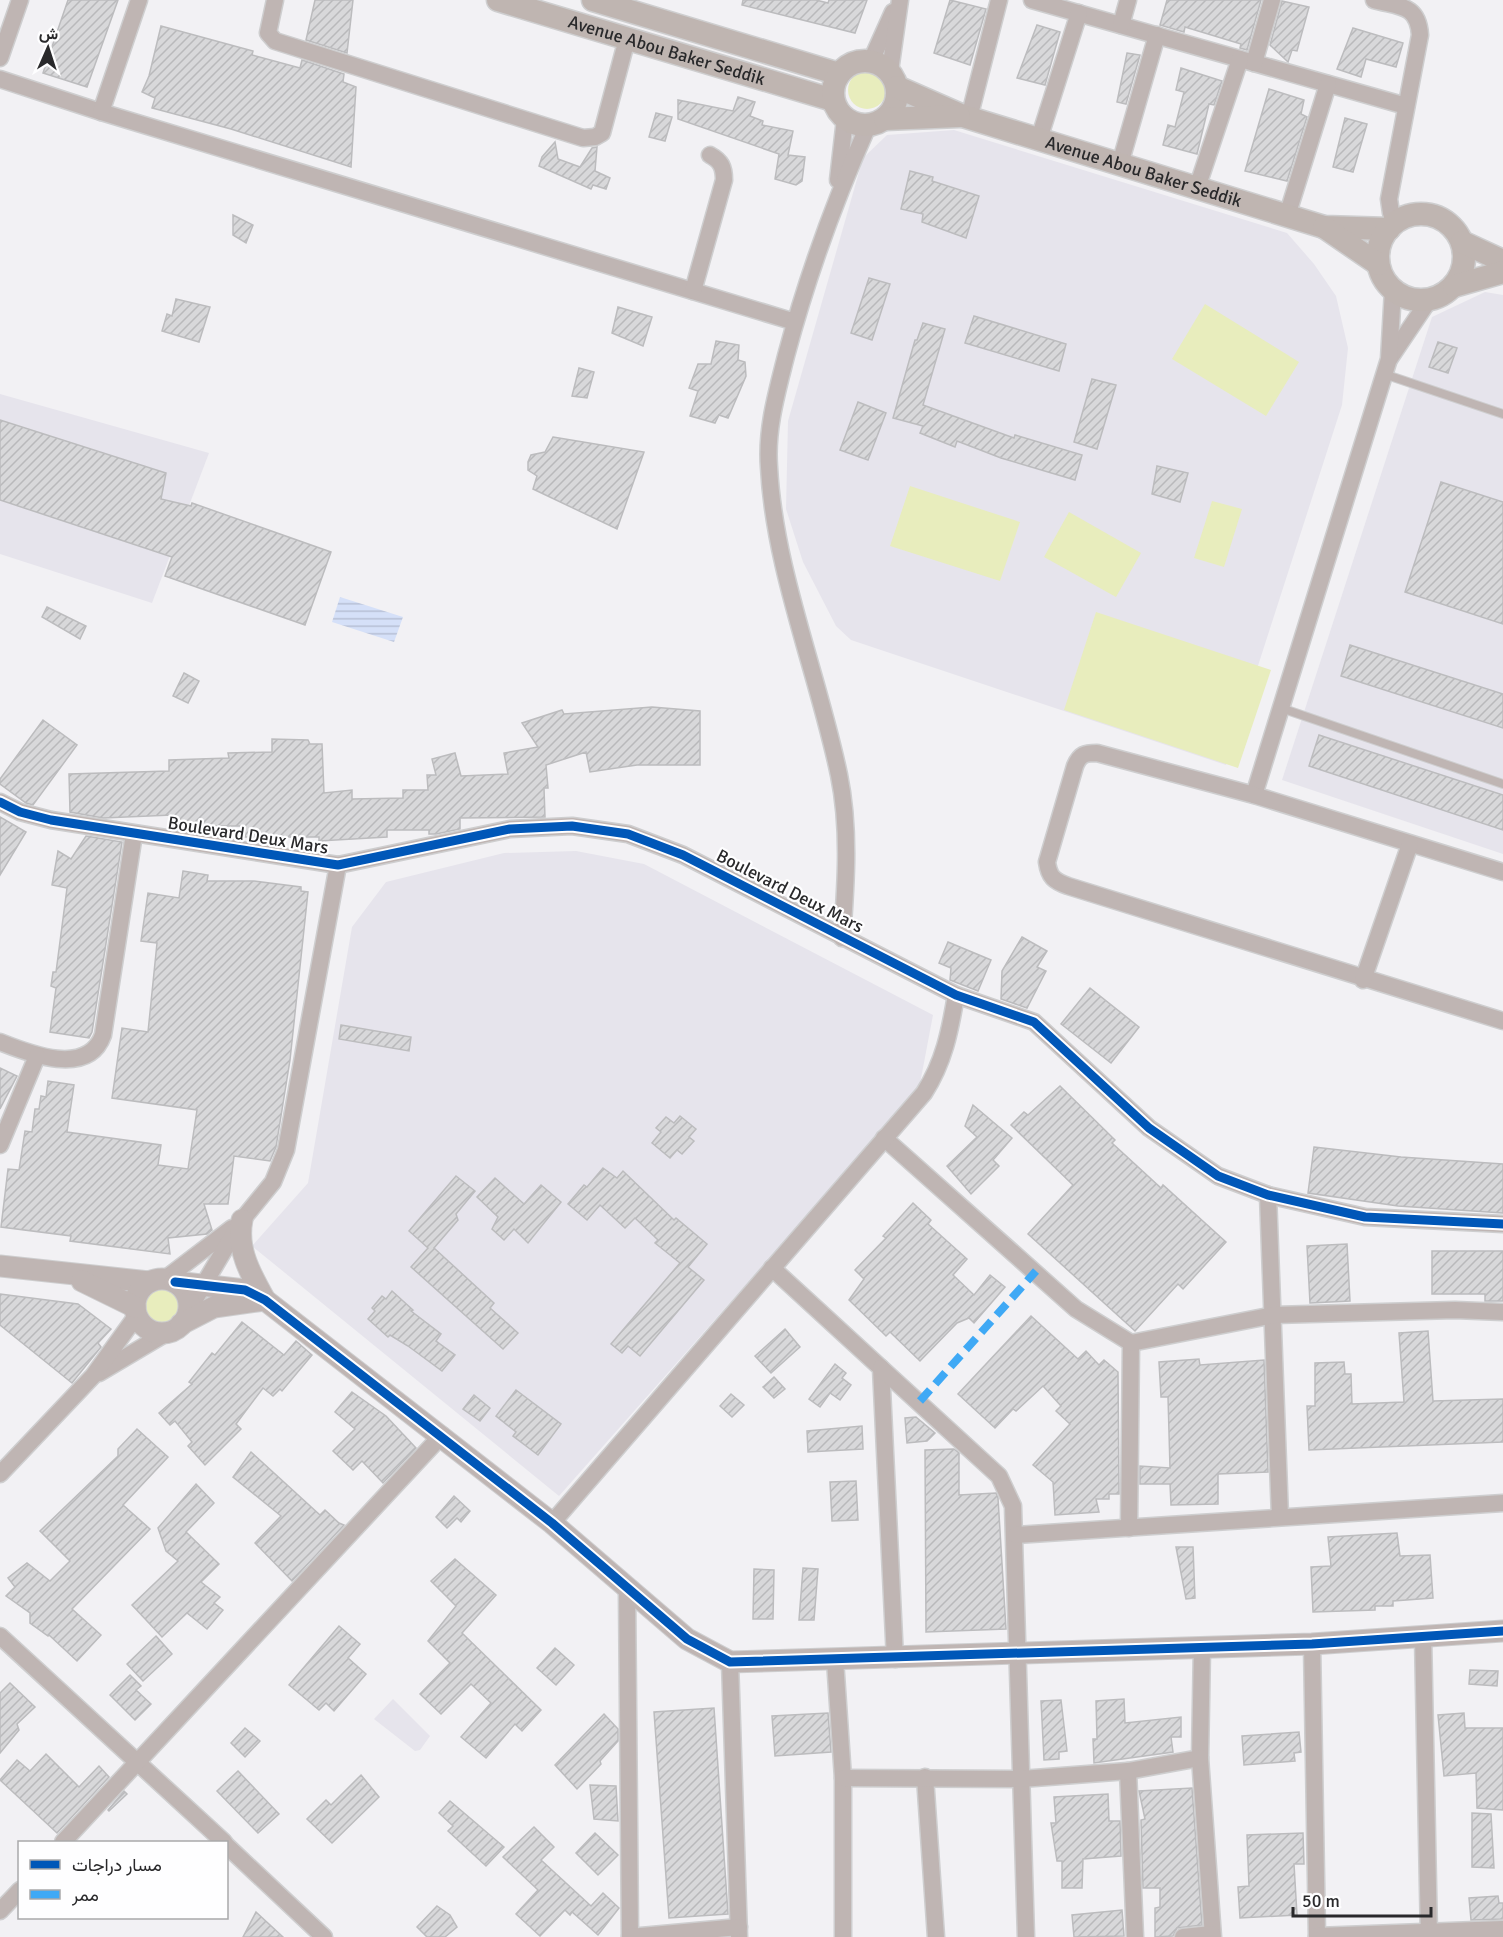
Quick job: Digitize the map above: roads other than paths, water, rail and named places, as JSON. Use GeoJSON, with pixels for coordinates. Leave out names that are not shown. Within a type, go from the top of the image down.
{"type":"FeatureCollection","features":[{"type":"Feature","properties":{"kind":"main road","name":"Avenue Abou Baker Seddik"},"geometry":{"type":"LineString","coordinates":[[498,0],[627,39],[839,110]]}},
{"type":"Feature","properties":{"kind":"main road","name":"Avenue Abou Baker Seddik"},"geometry":{"type":"LineString","coordinates":[[593,0],[640,7],[839,74]]}},
{"type":"Feature","properties":{"kind":"main road"},"geometry":{"type":"LineString","coordinates":[[859,61],[886,73],[896,105],[877,122],[860,126],[839,110],[833,91],[839,74],[848,66],[859,61]]}},
{"type":"Feature","properties":{"kind":"main road","name":"Avenue Abou Baker Seddik"},"geometry":{"type":"LineString","coordinates":[[886,73],[966,117],[1324,227],[1378,264]]}},
{"type":"Feature","properties":{"kind":"main road","name":"Avenue Abou Baker Seddik"},"geometry":{"type":"LineString","coordinates":[[877,122],[966,117]]}},
{"type":"Feature","properties":{"kind":"main road"},"geometry":{"type":"LineString","coordinates":[[1423,214],[1436,217],[1456,231],[1462,242],[1465,258],[1462,273],[1454,286],[1446,293],[1429,300],[1410,299],[1393,290],[1383,279],[1378,264],[1380,245],[1394,225],[1423,214]]}},
{"type":"Feature","properties":{"kind":"main road","name":"Avenue Abou Baker Seddik"},"geometry":{"type":"LineString","coordinates":[[1324,227],[1394,225]]}},
{"type":"Feature","properties":{"kind":"main road"},"geometry":{"type":"LineString","coordinates":[[1462,242],[1503,261]]}},
{"type":"Feature","properties":{"kind":"main road"},"geometry":{"type":"LineString","coordinates":[[1454,286],[1503,272]]}},
{"type":"Feature","properties":{"kind":"street"},"geometry":{"type":"LineString","coordinates":[[0,58],[20,0]]}},
{"type":"Feature","properties":{"kind":"street"},"geometry":{"type":"LineString","coordinates":[[100,112],[139,0]]}},
{"type":"Feature","properties":{"kind":"street"},"geometry":{"type":"LineString","coordinates":[[275,0],[268,33],[275,41],[583,138],[596,137],[602,132],[627,39]]}},
{"type":"Feature","properties":{"kind":"street"},"geometry":{"type":"LineString","coordinates":[[886,73],[899,0]]}},
{"type":"Feature","properties":{"kind":"street"},"geometry":{"type":"LineString","coordinates":[[966,117],[999,0]]}},
{"type":"Feature","properties":{"kind":"street"},"geometry":{"type":"LineString","coordinates":[[1034,0],[1406,106]]}},
{"type":"Feature","properties":{"kind":"street"},"geometry":{"type":"LineString","coordinates":[[1121,25],[1128,0]]}},
{"type":"Feature","properties":{"kind":"street"},"geometry":{"type":"LineString","coordinates":[[1197,188],[1272,0]]}},
{"type":"Feature","properties":{"kind":"street"},"geometry":{"type":"LineString","coordinates":[[1374,0],[1407,9],[1416,15],[1420,35],[1389,199],[1394,225]]}},
{"type":"Feature","properties":{"kind":"street"},"geometry":{"type":"LineString","coordinates":[[1040,139],[1079,13]]}},
{"type":"Feature","properties":{"kind":"street"},"geometry":{"type":"LineString","coordinates":[[1120,164],[1157,35]]}},
{"type":"Feature","properties":{"kind":"street"},"geometry":{"type":"LineString","coordinates":[[0,79],[100,112],[795,322]]}},
{"type":"Feature","properties":{"kind":"street"},"geometry":{"type":"LineString","coordinates":[[1287,216],[1328,84]]}},
{"type":"Feature","properties":{"kind":"street"},"geometry":{"type":"LineString","coordinates":[[836,198],[839,110]]}},
{"type":"Feature","properties":{"kind":"street"},"geometry":{"type":"LineString","coordinates":[[842,938],[846,881],[846,831],[840,777],[775,524],[768,465],[772,410],[795,322],[836,198],[877,122]]}},
{"type":"Feature","properties":{"kind":"street"},"geometry":{"type":"LineString","coordinates":[[693,291],[724,180],[724,170],[719,160],[710,155]]}},
{"type":"Feature","properties":{"kind":"street"},"geometry":{"type":"LineString","coordinates":[[1254,795],[1387,367],[1393,290]]}},
{"type":"Feature","properties":{"kind":"street"},"geometry":{"type":"LineString","coordinates":[[1387,367],[1429,300]]}},
{"type":"Feature","properties":{"kind":"street"},"geometry":{"type":"LineString","coordinates":[[1503,872],[1254,795],[1097,753],[1086,753],[1079,757],[1047,862],[1048,874],[1056,881],[1068,886],[1363,980],[1503,1021]]}},
{"type":"Feature","properties":{"kind":"street","name":"Boulevard Deux Mars"},"geometry":{"type":"LineString","coordinates":[[0,802],[20,812],[51,820],[338,865],[510,829],[572,826],[628,834],[683,855],[956,995],[1034,1022],[1149,1128],[1218,1176],[1268,1195],[1365,1217],[1503,1224]]}},
{"type":"Feature","properties":{"kind":"street"},"geometry":{"type":"LineString","coordinates":[[0,1042],[37,1056],[82,1058],[93,1054],[99,1047],[103,1035],[134,834]]}},
{"type":"Feature","properties":{"kind":"street"},"geometry":{"type":"LineString","coordinates":[[1363,980],[1410,844]]}},
{"type":"Feature","properties":{"kind":"street"},"geometry":{"type":"LineString","coordinates":[[70,1275],[136,1311],[146,1327],[179,1322],[204,1285],[242,1220],[273,1182],[286,1150],[338,865]]}},
{"type":"Feature","properties":{"kind":"street"},"geometry":{"type":"LineString","coordinates":[[552,1523],[924,1093],[939,1070],[948,1041],[956,995]]}},
{"type":"Feature","properties":{"kind":"street"},"geometry":{"type":"LineString","coordinates":[[0,1145],[37,1056]]}},
{"type":"Feature","properties":{"kind":"street"},"geometry":{"type":"LineString","coordinates":[[884,1138],[1076,1309],[1131,1343],[1274,1315],[1455,1310],[1503,1312]]}},
{"type":"Feature","properties":{"kind":"street"},"geometry":{"type":"LineString","coordinates":[[1268,1195],[1280,1517]]}},
{"type":"Feature","properties":{"kind":"street"},"geometry":{"type":"LineString","coordinates":[[0,1474],[93,1376],[136,1311],[139,1293],[163,1281],[242,1220]]}},
{"type":"Feature","properties":{"kind":"street"},"geometry":{"type":"LineString","coordinates":[[242,1220],[240,1240],[244,1256],[250,1274],[265,1300]]}},
{"type":"Feature","properties":{"kind":"street"},"geometry":{"type":"LineString","coordinates":[[0,1266],[70,1275],[163,1281],[244,1290],[265,1300],[442,1435],[552,1523],[687,1639],[729,1662],[895,1659],[1016,1652],[1312,1644],[1503,1631]]}},
{"type":"Feature","properties":{"kind":"street"},"geometry":{"type":"LineString","coordinates":[[772,1268],[999,1476],[1013,1506],[1016,1535],[1016,1652],[1026,1937]]}},
{"type":"Feature","properties":{"kind":"street"},"geometry":{"type":"LineString","coordinates":[[163,1281],[188,1297],[179,1322]]}},
{"type":"Feature","properties":{"kind":"street"},"geometry":{"type":"LineString","coordinates":[[93,1376],[179,1322],[214,1307],[265,1300]]}},
{"type":"Feature","properties":{"kind":"street"},"geometry":{"type":"LineString","coordinates":[[1129,1528],[1131,1343]]}},
{"type":"Feature","properties":{"kind":"street"},"geometry":{"type":"LineString","coordinates":[[881,1368],[895,1659]]}},
{"type":"Feature","properties":{"kind":"street"},"geometry":{"type":"LineString","coordinates":[[64,1841],[442,1435]]}},
{"type":"Feature","properties":{"kind":"street"},"geometry":{"type":"LineString","coordinates":[[1016,1535],[1503,1503]]}},
{"type":"Feature","properties":{"kind":"street"},"geometry":{"type":"LineString","coordinates":[[627,1588],[630,1937],[739,1932],[729,1662]]}},
{"type":"Feature","properties":{"kind":"street"},"geometry":{"type":"LineString","coordinates":[[0,1636],[138,1761],[222,1841]]}},
{"type":"Feature","properties":{"kind":"street"},"geometry":{"type":"LineString","coordinates":[[1423,1636],[1429,1934]]}},
{"type":"Feature","properties":{"kind":"street"},"geometry":{"type":"LineString","coordinates":[[1312,1644],[1317,1936],[1429,1934],[1503,1929]]}},
{"type":"Feature","properties":{"kind":"street"},"geometry":{"type":"LineString","coordinates":[[1183,1937],[1212,1936],[1200,1758],[1202,1646]]}},
{"type":"Feature","properties":{"kind":"street"},"geometry":{"type":"LineString","coordinates":[[835,1660],[843,1778],[843,1937]]}},
{"type":"Feature","properties":{"kind":"street"},"geometry":{"type":"LineString","coordinates":[[843,1778],[1021,1779],[1128,1771],[1200,1758]]}},
{"type":"Feature","properties":{"kind":"street"},"geometry":{"type":"LineString","coordinates":[[1128,1771],[1135,1937]]}},
{"type":"Feature","properties":{"kind":"street"},"geometry":{"type":"LineString","coordinates":[[925,1777],[936,1937]]}},
{"type":"Feature","properties":{"kind":"street"},"geometry":{"type":"LineString","coordinates":[[228,1847],[324,1937]]}},
{"type":"Feature","properties":{"kind":"street"},"geometry":{"type":"LineString","coordinates":[[0,1911],[18,1892]]}},
{"type":"Feature","properties":{"kind":"lane"},"geometry":{"type":"LineString","coordinates":[[1387,367],[1503,414]]}},
{"type":"Feature","properties":{"kind":"lane"},"geometry":{"type":"LineString","coordinates":[[1281,708],[1503,784]]}},
{"type":"Feature","properties":{"kind":"water"},"geometry":{"type":"Polygon","coordinates":[[[340,597],[403,617],[394,642],[332,622],[340,597]]]}}]}
